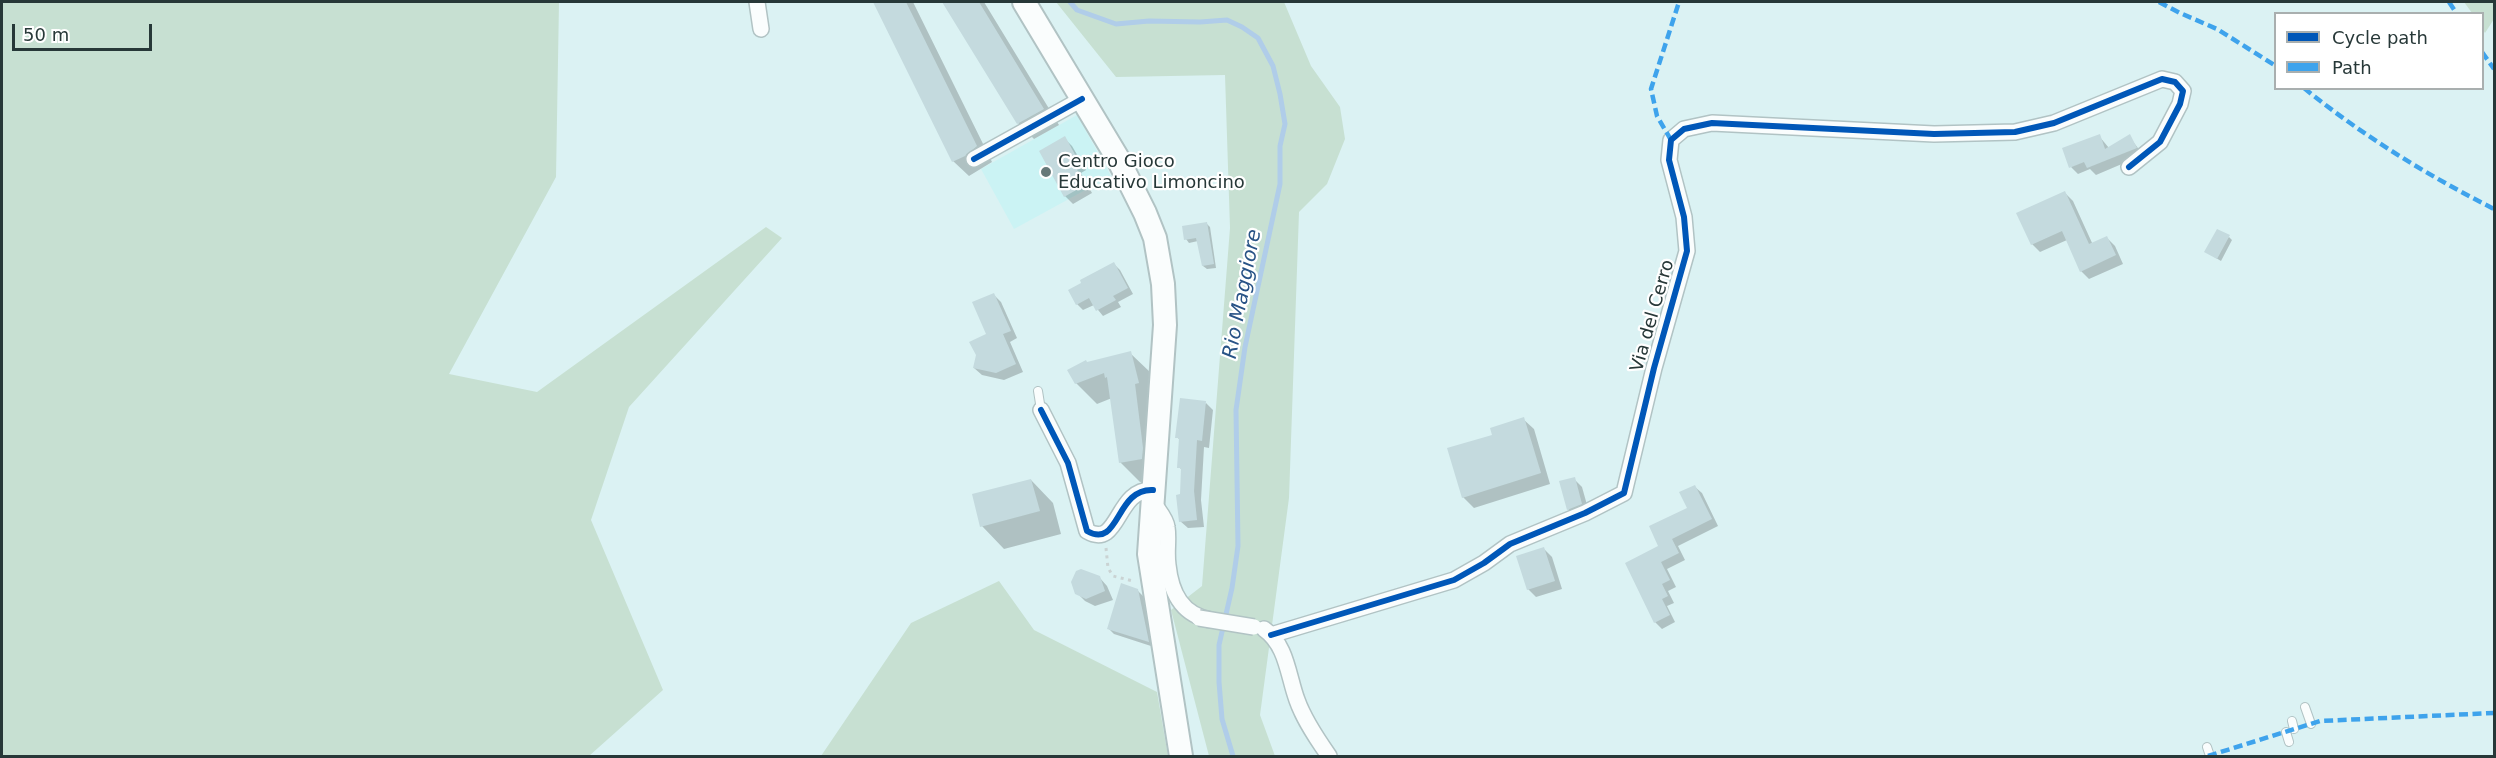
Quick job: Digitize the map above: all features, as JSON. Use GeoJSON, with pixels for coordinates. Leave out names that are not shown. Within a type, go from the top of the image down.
{"type":"FeatureCollection","features":[{"type":"Feature","properties":{"kind":"main road"},"geometry":{"type":"LineString","coordinates":[[1024,2],[1117,157],[1155,238],[1163,284],[1165,325],[1149,554],[1181,756]]}},
{"type":"Feature","properties":{"kind":"street"},"geometry":{"type":"LineString","coordinates":[[757,2],[761,29]]}},
{"type":"Feature","properties":{"kind":"street","name":"Via del Cerro"},"geometry":{"type":"LineString","coordinates":[[1271,635],[1454,580],[1484,563],[1510,544],[1585,513],[1624,493],[1654,368],[1687,251],[1684,218],[1669,160],[1671,140],[1684,129],[1712,123],[1934,134],[2015,132],[2054,123],[2162,79],[2175,82],[2182,91],[2180,104],[2160,142],[2129,167]]}},
{"type":"Feature","properties":{"kind":"street"},"geometry":{"type":"LineString","coordinates":[[974,159],[1082,99]]}},
{"type":"Feature","properties":{"kind":"street"},"geometry":{"type":"LineString","coordinates":[[1041,410],[1068,463],[1087,531],[1094,535],[1102,535],[1109,530],[1134,493],[1142,489],[1153,496],[1167,525],[1168,566],[1176,597],[1184,608],[1199,618],[1254,627],[1265,630],[1271,635],[1285,658],[1297,701],[1329,756]]}},
{"type":"Feature","properties":{"kind":"lane"},"geometry":{"type":"LineString","coordinates":[[1038,391],[1041,410]]}},
{"type":"Feature","properties":{"kind":"lane"},"geometry":{"type":"LineString","coordinates":[[2305,707],[2311,724]]}},
{"type":"Feature","properties":{"kind":"lane"},"geometry":{"type":"LineString","coordinates":[[2289,742],[2290,727]]}},
{"type":"Feature","properties":{"kind":"lane"},"geometry":{"type":"LineString","coordinates":[[2207,747],[2210,756]]}},
{"type":"Feature","properties":{"kind":"path"},"geometry":{"type":"LineString","coordinates":[[1102,535],[1107,550],[1108,568],[1113,576],[1132,581],[1152,581]]}},
{"type":"Feature","properties":{"kind":"shaded area","name":"Centro Gioco Educativo Limoncino"},"geometry":{"type":"Polygon","coordinates":[[[1077,115],[1111,176],[1014,229],[981,169],[1077,115]]]}},
{"type":"Feature","properties":{"kind":"green space"},"geometry":{"type":"Polygon","coordinates":[[[2,2],[559,2],[556,177],[449,374],[537,392],[766,227],[782,238],[629,407],[591,520],[663,690],[589,756],[2,756],[2,2]]]}},
{"type":"Feature","properties":{"kind":"green space"},"geometry":{"type":"Polygon","coordinates":[[[1056,2],[1284,2],[1311,66],[1340,107],[1345,139],[1327,184],[1299,212],[1289,498],[1260,715],[1275,756],[1209,756],[1171,610],[1202,586],[1230,228],[1225,75],[1116,77],[1056,2]]]}},
{"type":"Feature","properties":{"kind":"green space"},"geometry":{"type":"Polygon","coordinates":[[[2464,2],[2494,2],[2494,19],[2485,33],[2484,12],[2471,12],[2464,2]]]}},
{"type":"Feature","properties":{"kind":"green space"},"geometry":{"type":"Polygon","coordinates":[[[999,581],[1034,630],[1157,692],[1168,756],[821,756],[911,623],[999,581]]]}},
{"type":"Feature","properties":{"kind":"building"},"geometry":{"type":"Polygon","coordinates":[[[873,2],[906,2],[977,146],[965,156],[952,162],[873,2]]]}},
{"type":"Feature","properties":{"kind":"building"},"geometry":{"type":"Polygon","coordinates":[[[942,2],[979,2],[1044,109],[1017,124],[942,2]]]}},
{"type":"Feature","properties":{"kind":"building"},"geometry":{"type":"Polygon","coordinates":[[[2100,134],[2105,149],[2130,134],[2137,148],[2087,168],[2084,162],[2069,168],[2062,148],[2100,134]]]}},
{"type":"Feature","properties":{"kind":"building"},"geometry":{"type":"Polygon","coordinates":[[[1065,136],[1079,162],[1074,164],[1085,185],[1064,197],[1039,151],[1065,136]]]}},
{"type":"Feature","properties":{"kind":"building"},"geometry":{"type":"Polygon","coordinates":[[[2065,191],[2089,244],[2107,236],[2116,255],[2080,272],[2062,231],[2031,245],[2016,213],[2065,191]]]}},
{"type":"Feature","properties":{"kind":"building"},"geometry":{"type":"Polygon","coordinates":[[[1207,222],[1214,264],[1202,266],[1196,238],[1184,240],[1182,226],[1207,222]]]}},
{"type":"Feature","properties":{"kind":"building"},"geometry":{"type":"Polygon","coordinates":[[[2217,229],[2230,235],[2217,259],[2204,252],[2217,229]]]}},
{"type":"Feature","properties":{"kind":"building"},"geometry":{"type":"Polygon","coordinates":[[[1114,262],[1128,288],[1113,296],[1116,300],[1096,311],[1089,298],[1076,305],[1068,290],[1081,283],[1080,280],[1114,262]]]}},
{"type":"Feature","properties":{"kind":"building"},"geometry":{"type":"Polygon","coordinates":[[[994,293],[1011,331],[1003,334],[1016,364],[996,373],[973,368],[976,355],[969,342],[986,334],[972,302],[994,293]]]}},
{"type":"Feature","properties":{"kind":"building"},"geometry":{"type":"Polygon","coordinates":[[[1131,351],[1139,383],[1135,384],[1143,448],[1142,459],[1119,463],[1107,377],[1105,378],[1104,373],[1075,384],[1067,370],[1086,360],[1087,362],[1131,351]]]}},
{"type":"Feature","properties":{"kind":"building"},"geometry":{"type":"Polygon","coordinates":[[[1180,398],[1206,401],[1202,441],[1197,440],[1194,491],[1197,520],[1179,522],[1176,495],[1180,494],[1181,468],[1177,468],[1179,438],[1175,438],[1180,398]]]}},
{"type":"Feature","properties":{"kind":"building"},"geometry":{"type":"Polygon","coordinates":[[[1524,417],[1541,473],[1462,498],[1447,448],[1492,435],[1490,428],[1524,417]]]}},
{"type":"Feature","properties":{"kind":"building"},"geometry":{"type":"Polygon","coordinates":[[[1575,477],[1582,504],[1567,510],[1559,481],[1575,477]]]}},
{"type":"Feature","properties":{"kind":"building"},"geometry":{"type":"Polygon","coordinates":[[[1031,479],[1040,511],[980,527],[972,494],[1031,479]]]}},
{"type":"Feature","properties":{"kind":"building"},"geometry":{"type":"Polygon","coordinates":[[[1695,485],[1712,519],[1672,539],[1679,553],[1661,562],[1670,580],[1662,584],[1668,596],[1662,599],[1670,615],[1654,623],[1625,563],[1658,546],[1649,526],[1687,508],[1679,492],[1695,485]]]}},
{"type":"Feature","properties":{"kind":"building"},"geometry":{"type":"Polygon","coordinates":[[[1544,547],[1555,581],[1527,590],[1516,556],[1544,547]]]}},
{"type":"Feature","properties":{"kind":"building"},"geometry":{"type":"Polygon","coordinates":[[[1081,569],[1100,576],[1105,591],[1086,599],[1075,594],[1071,582],[1076,571],[1081,569]]]}},
{"type":"Feature","properties":{"kind":"building"},"geometry":{"type":"Polygon","coordinates":[[[1121,583],[1138,589],[1149,642],[1107,629],[1121,583]]]}},
{"type":"Feature","properties":{"kind":"waterway","name":"Rio Maggiore"},"geometry":{"type":"LineString","coordinates":[[1070,2],[1077,10],[1116,24],[1149,21],[1227,20],[1258,38],[1273,66],[1280,94],[1285,124],[1280,146],[1280,184],[1245,347],[1236,410],[1238,546],[1232,588],[1219,645],[1222,719],[1233,756]]}},
{"type":"Feature","properties":{"kind":"marked path"},"geometry":{"type":"LineString","coordinates":[[1671,140],[1657,116],[1651,89],[1679,2]]}},
{"type":"Feature","properties":{"kind":"marked path"},"geometry":{"type":"LineString","coordinates":[[2159,2],[2217,29],[2274,65]]}},
{"type":"Feature","properties":{"kind":"marked path"},"geometry":{"type":"LineString","coordinates":[[2449,2],[2456,12]]}},
{"type":"Feature","properties":{"kind":"marked path"},"geometry":{"type":"LineString","coordinates":[[2484,55],[2494,69]]}},
{"type":"Feature","properties":{"kind":"marked path"},"geometry":{"type":"LineString","coordinates":[[2306,90],[2396,154],[2494,209]]}},
{"type":"Feature","properties":{"kind":"marked path"},"geometry":{"type":"LineString","coordinates":[[2208,756],[2320,721],[2494,713]]}},
{"type":"Feature","properties":{"kind":"cycle path"},"geometry":{"type":"LineString","coordinates":[[1271,635],[1454,580],[1484,563],[1510,544],[1585,513],[1624,493],[1654,368],[1687,251],[1684,217],[1669,160],[1671,140],[1684,129],[1712,123],[1934,134],[2015,132],[2054,123],[2162,79],[2175,82],[2183,91],[2180,104],[2160,142],[2129,167]]}},
{"type":"Feature","properties":{"kind":"cycle path"},"geometry":{"type":"LineString","coordinates":[[974,159],[1082,99]]}},
{"type":"Feature","properties":{"kind":"cycle path"},"geometry":{"type":"LineString","coordinates":[[1041,410],[1068,463],[1087,531],[1098,535],[1106,532],[1131,498],[1141,492],[1153,490]]}},
{"type":"Feature","properties":{"kind":"place","name":"Centro Gioco Educativo Limoncino"},"geometry":{"type":"Point","coordinates":[1046,172]}}]}
